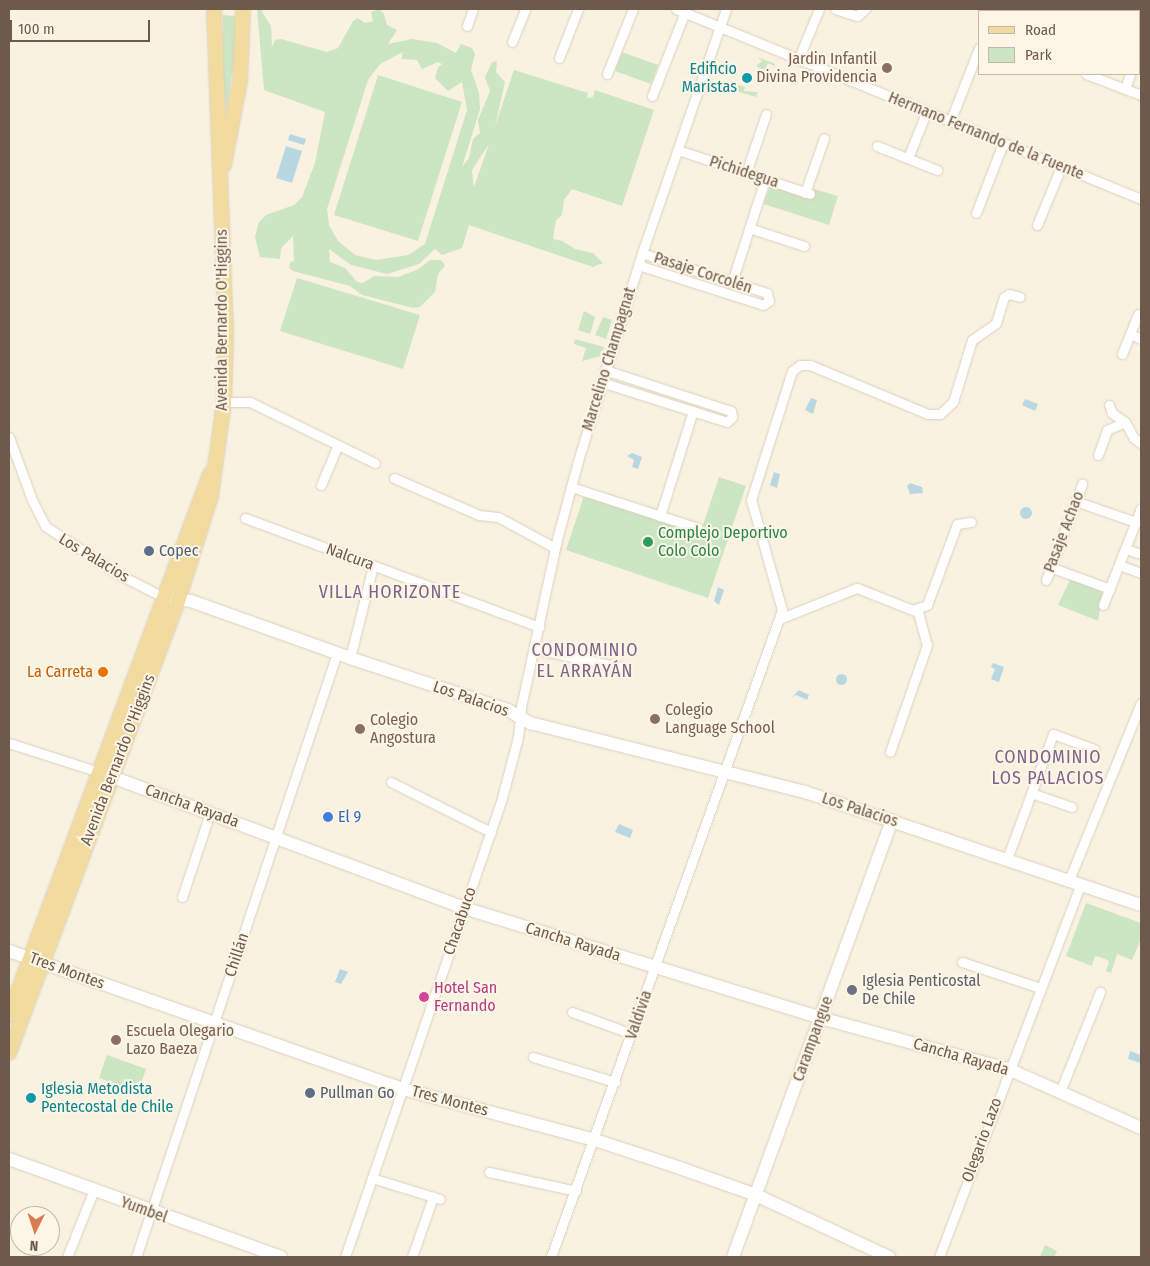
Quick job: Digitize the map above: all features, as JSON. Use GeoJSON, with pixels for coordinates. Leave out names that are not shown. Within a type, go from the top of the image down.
{"type":"FeatureCollection","features":[{"type":"Feature","properties":{"kind":"main road","name":"Avenida Bernardo O'Higgins"},"geometry":{"type":"LineString","coordinates":[[9,1054],[36,960],[106,774],[179,598],[204,523],[216,462],[224,402],[226,335],[214,9]]}},
{"type":"Feature","properties":{"kind":"main road","name":"Avenida Bernardo O'Higgins"},"geometry":{"type":"LineString","coordinates":[[221,178],[240,81],[243,9]]}},
{"type":"Feature","properties":{"kind":"main road","name":"Avenida Bernardo O'Higgins"},"geometry":{"type":"LineString","coordinates":[[106,774],[203,487],[216,462]]}},
{"type":"Feature","properties":{"kind":"main road","name":"Los Palacios"},"geometry":{"type":"LineString","coordinates":[[165,598],[179,598],[350,658],[508,710],[530,723],[724,771],[892,820],[1141,905]]}},
{"type":"Feature","properties":{"kind":"main road","name":"Cancha Rayada"},"geometry":{"type":"LineString","coordinates":[[106,774],[464,908],[821,1018],[1008,1070],[1141,1128]]}},
{"type":"Feature","properties":{"kind":"main road","name":"Carampangue"},"geometry":{"type":"LineString","coordinates":[[733,1257],[892,820]]}},
{"type":"Feature","properties":{"kind":"main road","name":"Tres Montes"},"geometry":{"type":"LineString","coordinates":[[9,951],[403,1088],[595,1140],[756,1195],[889,1257]]}},
{"type":"Feature","properties":{"kind":"main road","name":"Avenida Bernardo O'Higgins"},"geometry":{"type":"LineString","coordinates":[[9,1015],[36,960]]}},
{"type":"Feature","properties":{"kind":"main road","name":"Yumbel"},"geometry":{"type":"LineString","coordinates":[[9,1159],[153,1214],[281,1257]]}},
{"type":"Feature","properties":{"kind":"street"},"geometry":{"type":"LineString","coordinates":[[467,26],[474,9]]}},
{"type":"Feature","properties":{"kind":"street"},"geometry":{"type":"LineString","coordinates":[[512,42],[525,9]]}},
{"type":"Feature","properties":{"kind":"street"},"geometry":{"type":"LineString","coordinates":[[559,58],[578,9]]}},
{"type":"Feature","properties":{"kind":"street"},"geometry":{"type":"LineString","coordinates":[[607,74],[633,9]]}},
{"type":"Feature","properties":{"kind":"street","name":"Marcelino Champagnat"},"geometry":{"type":"LineString","coordinates":[[520,718],[555,548],[571,487],[638,265],[726,9]]}},
{"type":"Feature","properties":{"kind":"street"},"geometry":{"type":"LineString","coordinates":[[798,60],[819,9]]}},
{"type":"Feature","properties":{"kind":"street"},"geometry":{"type":"LineString","coordinates":[[835,9],[857,16],[865,9]]}},
{"type":"Feature","properties":{"kind":"street"},"geometry":{"type":"LineString","coordinates":[[652,96],[680,10]]}},
{"type":"Feature","properties":{"kind":"street","name":"Hermano Fernando de la Fuente"},"geometry":{"type":"LineString","coordinates":[[680,10],[798,60],[1141,199]]}},
{"type":"Feature","properties":{"kind":"street"},"geometry":{"type":"LineString","coordinates":[[950,122],[978,51]]}},
{"type":"Feature","properties":{"kind":"street"},"geometry":{"type":"LineString","coordinates":[[1089,75],[1141,96]]}},
{"type":"Feature","properties":{"kind":"street"},"geometry":{"type":"LineString","coordinates":[[1125,89],[1130,75]]}},
{"type":"Feature","properties":{"kind":"street"},"geometry":{"type":"LineString","coordinates":[[908,158],[926,112]]}},
{"type":"Feature","properties":{"kind":"street"},"geometry":{"type":"LineString","coordinates":[[746,173],[766,114]]}},
{"type":"Feature","properties":{"kind":"street","name":"Pichidegua"},"geometry":{"type":"LineString","coordinates":[[678,150],[808,194],[824,138]]}},
{"type":"Feature","properties":{"kind":"street"},"geometry":{"type":"LineString","coordinates":[[976,213],[1003,143]]}},
{"type":"Feature","properties":{"kind":"street"},"geometry":{"type":"LineString","coordinates":[[878,146],[937,170]]}},
{"type":"Feature","properties":{"kind":"street"},"geometry":{"type":"LineString","coordinates":[[1037,225],[1062,167]]}},
{"type":"Feature","properties":{"kind":"street"},"geometry":{"type":"LineString","coordinates":[[732,282],[764,179]]}},
{"type":"Feature","properties":{"kind":"street"},"geometry":{"type":"LineString","coordinates":[[749,228],[804,246]]}},
{"type":"Feature","properties":{"kind":"street","name":"Pasaje Corcolén"},"geometry":{"type":"LineString","coordinates":[[638,265],[763,305],[769,301],[767,294],[642,253]]}},
{"type":"Feature","properties":{"kind":"street"},"geometry":{"type":"LineString","coordinates":[[779,619],[782,610],[751,500],[792,371],[800,365],[810,365],[928,414],[940,414],[953,402],[972,340],[996,322],[1004,297],[1009,294],[1020,297]]}},
{"type":"Feature","properties":{"kind":"street"},"geometry":{"type":"LineString","coordinates":[[1122,354],[1138,314]]}},
{"type":"Feature","properties":{"kind":"street"},"geometry":{"type":"LineString","coordinates":[[1130,334],[1141,339]]}},
{"type":"Feature","properties":{"kind":"street"},"geometry":{"type":"LineString","coordinates":[[602,382],[727,422],[732,414],[731,411],[605,370]]}},
{"type":"Feature","properties":{"kind":"street"},"geometry":{"type":"LineString","coordinates":[[224,402],[250,402],[337,447],[375,463]]}},
{"type":"Feature","properties":{"kind":"street"},"geometry":{"type":"LineString","coordinates":[[1109,405],[1112,413],[1125,422],[1134,438],[1141,443]]}},
{"type":"Feature","properties":{"kind":"street"},"geometry":{"type":"LineString","coordinates":[[660,516],[692,411]]}},
{"type":"Feature","properties":{"kind":"street"},"geometry":{"type":"LineString","coordinates":[[1098,455],[1107,430],[1125,422]]}},
{"type":"Feature","properties":{"kind":"street","name":"Los Palacios"},"geometry":{"type":"LineString","coordinates":[[9,437],[12,454],[34,506],[50,531],[120,575],[165,598]]}},
{"type":"Feature","properties":{"kind":"street"},"geometry":{"type":"LineString","coordinates":[[321,485],[337,447]]}},
{"type":"Feature","properties":{"kind":"street"},"geometry":{"type":"LineString","coordinates":[[394,478],[479,515],[498,517],[555,548]]}},
{"type":"Feature","properties":{"kind":"street","name":"Pasaje Achao"},"geometry":{"type":"LineString","coordinates":[[1046,580],[1082,484]]}},
{"type":"Feature","properties":{"kind":"street"},"geometry":{"type":"LineString","coordinates":[[571,487],[698,528]]}},
{"type":"Feature","properties":{"kind":"street"},"geometry":{"type":"LineString","coordinates":[[1076,501],[1136,522]]}},
{"type":"Feature","properties":{"kind":"street"},"geometry":{"type":"LineString","coordinates":[[1103,606],[1141,508]]}},
{"type":"Feature","properties":{"kind":"street","name":"Nalcura"},"geometry":{"type":"LineString","coordinates":[[245,518],[540,627]]}},
{"type":"Feature","properties":{"kind":"street"},"geometry":{"type":"LineString","coordinates":[[779,619],[857,588],[915,609],[927,605],[957,524],[971,522]]}},
{"type":"Feature","properties":{"kind":"street"},"geometry":{"type":"LineString","coordinates":[[1125,549],[1141,554]]}},
{"type":"Feature","properties":{"kind":"street"},"geometry":{"type":"LineString","coordinates":[[350,658],[373,566]]}},
{"type":"Feature","properties":{"kind":"street"},"geometry":{"type":"LineString","coordinates":[[1119,566],[1141,573]]}},
{"type":"Feature","properties":{"kind":"street"},"geometry":{"type":"LineString","coordinates":[[1050,567],[1110,589]]}},
{"type":"Feature","properties":{"kind":"street"},"geometry":{"type":"LineString","coordinates":[[890,752],[927,645],[915,609]]}},
{"type":"Feature","properties":{"kind":"street","name":"Valdivia"},"geometry":{"type":"LineString","coordinates":[[551,1257],[595,1140],[779,619]]}},
{"type":"Feature","properties":{"kind":"street"},"geometry":{"type":"LineString","coordinates":[[534,650],[620,667]]}},
{"type":"Feature","properties":{"kind":"street","name":"Chillán"},"geometry":{"type":"LineString","coordinates":[[136,1257],[153,1214],[336,653]]}},
{"type":"Feature","properties":{"kind":"street","name":"Olegario Lazo"},"geometry":{"type":"LineString","coordinates":[[939,1257],[1040,988],[1075,882],[1141,703]]}},
{"type":"Feature","properties":{"kind":"street","name":"Chacabuco"},"geometry":{"type":"LineString","coordinates":[[344,1257],[491,832],[515,750],[520,718]]}},
{"type":"Feature","properties":{"kind":"street"},"geometry":{"type":"LineString","coordinates":[[1007,859],[1053,734],[1094,749]]}},
{"type":"Feature","properties":{"kind":"street","name":"Cancha Rayada"},"geometry":{"type":"LineString","coordinates":[[9,743],[106,774]]}},
{"type":"Feature","properties":{"kind":"street"},"geometry":{"type":"LineString","coordinates":[[392,782],[491,832]]}},
{"type":"Feature","properties":{"kind":"street"},"geometry":{"type":"LineString","coordinates":[[1031,792],[1072,807]]}},
{"type":"Feature","properties":{"kind":"street"},"geometry":{"type":"LineString","coordinates":[[182,897],[210,813]]}},
{"type":"Feature","properties":{"kind":"street"},"geometry":{"type":"LineString","coordinates":[[962,962],[1040,988]]}},
{"type":"Feature","properties":{"kind":"street"},"geometry":{"type":"LineString","coordinates":[[1060,1092],[1100,992]]}},
{"type":"Feature","properties":{"kind":"street"},"geometry":{"type":"LineString","coordinates":[[572,1012],[632,1034]]}},
{"type":"Feature","properties":{"kind":"street"},"geometry":{"type":"LineString","coordinates":[[533,1057],[615,1082]]}},
{"type":"Feature","properties":{"kind":"street"},"geometry":{"type":"LineString","coordinates":[[489,1172],[576,1191]]}},
{"type":"Feature","properties":{"kind":"street"},"geometry":{"type":"LineString","coordinates":[[372,1178],[437,1198],[412,1257]]}},
{"type":"Feature","properties":{"kind":"street"},"geometry":{"type":"LineString","coordinates":[[67,1257],[93,1192]]}},
{"type":"Feature","properties":{"kind":"green space"},"geometry":{"type":"Polygon","coordinates":[[[257,9],[264,9],[262,12],[271,26],[272,47],[275,40],[281,39],[327,52],[338,48],[353,21],[358,18],[365,23],[373,21],[371,12],[379,9],[384,14],[387,25],[397,30],[388,44],[412,39],[437,43],[456,53],[461,44],[472,48],[475,54],[471,70],[479,93],[480,109],[462,167],[469,158],[473,139],[480,133],[478,120],[490,91],[485,77],[492,62],[497,61],[496,72],[505,82],[495,126],[514,70],[588,93],[587,98],[593,97],[595,90],[654,110],[622,206],[572,189],[564,200],[562,215],[556,220],[553,239],[562,241],[575,249],[593,253],[603,263],[593,267],[469,225],[462,248],[442,255],[435,249],[419,264],[387,274],[351,265],[329,249],[330,262],[345,268],[357,282],[363,283],[374,276],[398,277],[417,270],[430,260],[441,260],[445,266],[438,274],[435,292],[420,307],[413,308],[362,295],[350,286],[293,271],[289,268],[290,262],[294,261],[293,236],[281,248],[280,259],[260,257],[255,237],[259,222],[266,215],[294,205],[302,197],[315,163],[325,112],[264,90],[257,9]],[[403,52],[380,64],[368,80],[327,209],[329,225],[338,241],[355,255],[376,260],[408,255],[425,244],[467,110],[462,82],[448,91],[435,78],[438,67],[442,64],[438,62],[422,69],[417,60],[401,59],[403,52]],[[489,144],[472,170],[474,188],[474,187],[489,144]]]}},
{"type":"Feature","properties":{"kind":"green space"},"geometry":{"type":"Polygon","coordinates":[[[1010,9],[1057,9],[1034,10],[1010,9]]]}},
{"type":"Feature","properties":{"kind":"green space"},"geometry":{"type":"Polygon","coordinates":[[[223,15],[235,16],[235,51],[227,112],[223,91],[223,15]]]}},
{"type":"Feature","properties":{"kind":"green space"},"geometry":{"type":"Polygon","coordinates":[[[622,52],[658,65],[651,84],[615,71],[622,52]]]}},
{"type":"Feature","properties":{"kind":"green space"},"geometry":{"type":"Polygon","coordinates":[[[758,57],[775,64],[774,66],[768,63],[765,70],[759,68],[756,66],[762,61],[758,57]]]}},
{"type":"Feature","properties":{"kind":"green space"},"geometry":{"type":"Polygon","coordinates":[[[378,75],[462,102],[418,241],[334,215],[378,75]]]}},
{"type":"Feature","properties":{"kind":"green space"},"geometry":{"type":"Polygon","coordinates":[[[739,85],[745,87],[744,91],[758,92],[756,97],[736,91],[739,85]]]}},
{"type":"Feature","properties":{"kind":"green space"},"geometry":{"type":"Polygon","coordinates":[[[770,185],[811,199],[814,189],[838,196],[829,225],[764,204],[770,185]]]}},
{"type":"Feature","properties":{"kind":"green space"},"geometry":{"type":"Polygon","coordinates":[[[297,278],[420,315],[403,369],[280,331],[297,278]]]}},
{"type":"Feature","properties":{"kind":"green space"},"geometry":{"type":"Polygon","coordinates":[[[584,311],[595,317],[590,334],[578,330],[584,311]]]}},
{"type":"Feature","properties":{"kind":"green space"},"geometry":{"type":"Polygon","coordinates":[[[603,317],[612,320],[606,339],[595,335],[603,317]]]}},
{"type":"Feature","properties":{"kind":"green space"},"geometry":{"type":"Polygon","coordinates":[[[575,339],[604,347],[601,356],[582,361],[586,348],[574,344],[575,339]]]}},
{"type":"Feature","properties":{"kind":"green space","name":"Complejo Deportivo Colo Colo"},"geometry":{"type":"Polygon","coordinates":[[[719,477],[746,486],[708,598],[566,550],[584,496],[700,534],[719,477]]]}},
{"type":"Feature","properties":{"kind":"green space"},"geometry":{"type":"Polygon","coordinates":[[[1071,578],[1103,591],[1098,621],[1058,605],[1071,578]]]}},
{"type":"Feature","properties":{"kind":"green space"},"geometry":{"type":"Polygon","coordinates":[[[1086,903],[1141,923],[1141,939],[1132,960],[1117,954],[1111,973],[1106,971],[1109,961],[1100,957],[1095,956],[1092,966],[1066,956],[1086,903]]]}},
{"type":"Feature","properties":{"kind":"green space"},"geometry":{"type":"Polygon","coordinates":[[[107,1055],[146,1069],[138,1092],[99,1078],[107,1055]]]}},
{"type":"Feature","properties":{"kind":"green space"},"geometry":{"type":"Polygon","coordinates":[[[1045,1245],[1057,1251],[1054,1257],[1040,1257],[1045,1245]]]}},
{"type":"Feature","properties":{"kind":"water"},"geometry":{"type":"Polygon","coordinates":[[[290,134],[306,139],[304,145],[288,140],[290,134]]]}},
{"type":"Feature","properties":{"kind":"water"},"geometry":{"type":"Polygon","coordinates":[[[286,146],[302,151],[292,183],[276,178],[286,146]]]}},
{"type":"Feature","properties":{"kind":"water"},"geometry":{"type":"Polygon","coordinates":[[[811,398],[817,400],[813,414],[805,410],[811,398]]]}},
{"type":"Feature","properties":{"kind":"water"},"geometry":{"type":"Polygon","coordinates":[[[1025,399],[1038,404],[1035,411],[1022,405],[1025,399]]]}},
{"type":"Feature","properties":{"kind":"water"},"geometry":{"type":"Polygon","coordinates":[[[632,453],[642,457],[638,469],[632,467],[634,460],[627,456],[632,453]]]}},
{"type":"Feature","properties":{"kind":"water"},"geometry":{"type":"Polygon","coordinates":[[[774,472],[780,474],[777,488],[770,485],[774,472]]]}},
{"type":"Feature","properties":{"kind":"water"},"geometry":{"type":"Polygon","coordinates":[[[910,483],[922,487],[923,493],[910,494],[907,486],[910,483]]]}},
{"type":"Feature","properties":{"kind":"water"},"geometry":{"type":"Polygon","coordinates":[[[1028,507],[1031,508],[1031,518],[1024,519],[1021,518],[1020,511],[1021,508],[1028,507]]]}},
{"type":"Feature","properties":{"kind":"water"},"geometry":{"type":"Polygon","coordinates":[[[718,587],[724,590],[719,605],[714,601],[718,587]]]}},
{"type":"Feature","properties":{"kind":"water"},"geometry":{"type":"Polygon","coordinates":[[[993,663],[1004,667],[999,682],[991,679],[995,669],[991,667],[993,663]]]}},
{"type":"Feature","properties":{"kind":"water"},"geometry":{"type":"Polygon","coordinates":[[[841,673],[847,679],[841,685],[835,679],[841,673]]]}},
{"type":"Feature","properties":{"kind":"water"},"geometry":{"type":"Polygon","coordinates":[[[799,690],[809,695],[807,700],[796,695],[792,697],[799,690]]]}},
{"type":"Feature","properties":{"kind":"water"},"geometry":{"type":"Polygon","coordinates":[[[619,824],[633,830],[630,838],[615,832],[619,824]]]}},
{"type":"Feature","properties":{"kind":"water"},"geometry":{"type":"Polygon","coordinates":[[[340,969],[348,972],[341,984],[335,982],[340,969]]]}},
{"type":"Feature","properties":{"kind":"water"},"geometry":{"type":"Polygon","coordinates":[[[1130,1051],[1141,1055],[1141,1063],[1128,1059],[1130,1051]]]}},
{"type":"Feature","properties":{"kind":"place","name":"Jardin Infantil Divina Providencia"},"geometry":{"type":"Point","coordinates":[887,68]}},
{"type":"Feature","properties":{"kind":"place","name":"Edificio Maristas"},"geometry":{"type":"Point","coordinates":[747,78]}},
{"type":"Feature","properties":{"kind":"place","name":"Complejo Deportivo Colo Colo"},"geometry":{"type":"Point","coordinates":[648,542]}},
{"type":"Feature","properties":{"kind":"place","name":"Copec"},"geometry":{"type":"Point","coordinates":[149,551]}},
{"type":"Feature","properties":{"kind":"place","name":"La Carreta"},"geometry":{"type":"Point","coordinates":[103,672]}},
{"type":"Feature","properties":{"kind":"place","name":"Colegio Language School"},"geometry":{"type":"Point","coordinates":[655,719]}},
{"type":"Feature","properties":{"kind":"place","name":"Colegio Angostura"},"geometry":{"type":"Point","coordinates":[360,729]}},
{"type":"Feature","properties":{"kind":"place","name":"El 9"},"geometry":{"type":"Point","coordinates":[328,817]}},
{"type":"Feature","properties":{"kind":"place","name":"Iglesia Penticostal De Chile"},"geometry":{"type":"Point","coordinates":[852,990]}},
{"type":"Feature","properties":{"kind":"place","name":"Hotel San Fernando"},"geometry":{"type":"Point","coordinates":[424,997]}},
{"type":"Feature","properties":{"kind":"place","name":"Escuela Olegario Lazo Baeza"},"geometry":{"type":"Point","coordinates":[116,1040]}},
{"type":"Feature","properties":{"kind":"place","name":"Pullman Go"},"geometry":{"type":"Point","coordinates":[310,1093]}},
{"type":"Feature","properties":{"kind":"place","name":"Iglesia Metodista Pentecostal de Chile"},"geometry":{"type":"Point","coordinates":[31,1098]}},
{"type":"Feature","properties":{"kind":"district","name":"VILLA HORIZONTE"},"geometry":{"type":"Point","coordinates":[390,592]}},
{"type":"Feature","properties":{"kind":"district","name":"CONDOMINIO EL ARRAYÁN"},"geometry":{"type":"Point","coordinates":[585,661]}},
{"type":"Feature","properties":{"kind":"district","name":"CONDOMINIO LOS PALACIOS"},"geometry":{"type":"Point","coordinates":[1048,768]}}]}
